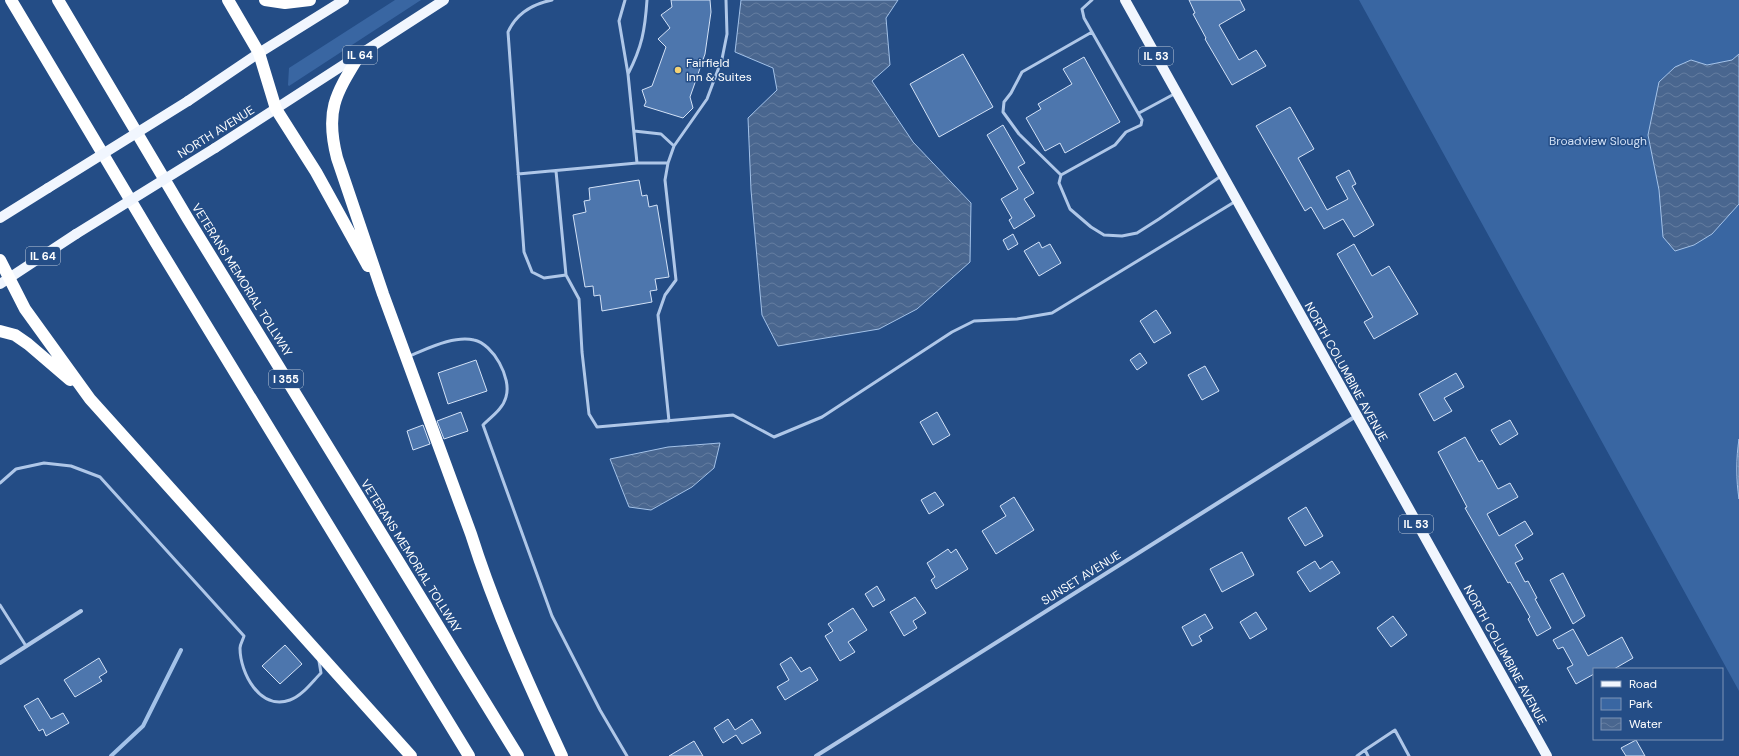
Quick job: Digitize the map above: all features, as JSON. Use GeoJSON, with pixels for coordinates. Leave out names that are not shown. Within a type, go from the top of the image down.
{"type":"FeatureCollection","features":[{"type":"Feature","properties":{"kind":"highway"},"geometry":{"type":"LineString","coordinates":[[11,0],[160,250],[469,756]]}},
{"type":"Feature","properties":{"kind":"highway","name":"VETERANS MEMORIAL TOLLWAY"},"geometry":{"type":"LineString","coordinates":[[58,0],[192,226],[518,756]]}},
{"type":"Feature","properties":{"kind":"highway"},"geometry":{"type":"LineString","coordinates":[[228,0],[259,53],[276,109],[316,172],[383,294]]}},
{"type":"Feature","properties":{"kind":"highway"},"geometry":{"type":"LineString","coordinates":[[265,0],[285,3],[310,0]]}},
{"type":"Feature","properties":{"kind":"highway"},"geometry":{"type":"LineString","coordinates":[[359,56],[340,86],[334,101],[331,120],[332,140],[383,294],[482,568],[525,675],[562,756]]}},
{"type":"Feature","properties":{"kind":"highway"},"geometry":{"type":"LineString","coordinates":[[0,260],[5,281],[90,399]]}},
{"type":"Feature","properties":{"kind":"highway"},"geometry":{"type":"LineString","coordinates":[[0,330],[16,335],[39,352],[90,399],[411,756]]}},
{"type":"Feature","properties":{"kind":"main road"},"geometry":{"type":"LineString","coordinates":[[0,218],[188,101],[259,53],[344,0]]}},
{"type":"Feature","properties":{"kind":"main road","name":"NORTH AVENUE"},"geometry":{"type":"LineString","coordinates":[[5,281],[76,234],[215,148],[359,56],[444,0]]}},
{"type":"Feature","properties":{"kind":"main road","name":"NORTH COLUMBINE AVENUE"},"geometry":{"type":"LineString","coordinates":[[1125,0],[1547,756]]}},
{"type":"Feature","properties":{"kind":"street","name":"SUNSET AVENUE"},"geometry":{"type":"LineString","coordinates":[[816,756],[1356,416]]}},
{"type":"Feature","properties":{"kind":"street"},"geometry":{"type":"LineString","coordinates":[[0,663],[81,611]]}},
{"type":"Feature","properties":{"kind":"lane"},"geometry":{"type":"LineString","coordinates":[[552,0],[527,9],[512,22],[508,32],[524,252],[532,272],[544,278],[566,274]]}},
{"type":"Feature","properties":{"kind":"lane"},"geometry":{"type":"LineString","coordinates":[[624,0],[620,21],[628,74],[637,163]]}},
{"type":"Feature","properties":{"kind":"lane"},"geometry":{"type":"LineString","coordinates":[[628,74],[638,55],[646,23],[647,0]]}},
{"type":"Feature","properties":{"kind":"lane"},"geometry":{"type":"LineString","coordinates":[[669,421],[658,315],[665,295],[676,280],[665,180],[668,163],[674,146],[707,99],[722,59],[727,34],[726,0]]}},
{"type":"Feature","properties":{"kind":"lane"},"geometry":{"type":"LineString","coordinates":[[1092,0],[1082,9],[1084,18],[1142,120],[1141,125],[1126,132],[1115,145],[1061,175],[1059,183],[1070,209],[1090,227],[1104,235],[1122,236],[1137,233],[1222,175]]}},
{"type":"Feature","properties":{"kind":"lane"},"geometry":{"type":"LineString","coordinates":[[1061,175],[1020,134],[1003,112],[1004,102],[1011,93],[1022,72],[1092,32]]}},
{"type":"Feature","properties":{"kind":"lane"},"geometry":{"type":"LineString","coordinates":[[1139,113],[1176,92]]}},
{"type":"Feature","properties":{"kind":"lane"},"geometry":{"type":"LineString","coordinates":[[634,132],[661,134],[674,146]]}},
{"type":"Feature","properties":{"kind":"lane"},"geometry":{"type":"LineString","coordinates":[[518,174],[637,163],[668,163]]}},
{"type":"Feature","properties":{"kind":"lane"},"geometry":{"type":"LineString","coordinates":[[556,171],[566,274],[579,299],[582,352],[589,414],[597,427],[733,415],[774,437],[822,416],[952,332],[974,321],[1017,319],[1052,313],[1237,200]]}},
{"type":"Feature","properties":{"kind":"lane"},"geometry":{"type":"LineString","coordinates":[[407,357],[447,341],[474,340],[486,346],[494,353],[501,365],[506,384],[507,396],[500,408],[483,425],[552,616],[600,710],[627,756]]}},
{"type":"Feature","properties":{"kind":"lane"},"geometry":{"type":"LineString","coordinates":[[0,483],[16,469],[44,463],[71,466],[100,477],[244,636],[240,646],[242,663],[247,678],[253,687],[272,701],[283,702],[292,699],[321,673],[318,653]]}},
{"type":"Feature","properties":{"kind":"lane"},"geometry":{"type":"LineString","coordinates":[[0,605],[26,646]]}},
{"type":"Feature","properties":{"kind":"lane"},"geometry":{"type":"LineString","coordinates":[[1357,756],[1395,730],[1410,756]]}},
{"type":"Feature","properties":{"kind":"lane"},"geometry":{"type":"LineString","coordinates":[[1365,750],[1368,756]]}},
{"type":"Feature","properties":{"kind":"green space"},"geometry":{"type":"Polygon","coordinates":[[[395,0],[421,0],[289,86],[288,85],[289,68],[395,0]]]}},
{"type":"Feature","properties":{"kind":"green space","name":"Broadview Slough"},"geometry":{"type":"Polygon","coordinates":[[[1359,0],[1739,0],[1739,691],[1359,0]]]}},
{"type":"Feature","properties":{"kind":"water"},"geometry":{"type":"Polygon","coordinates":[[[741,0],[898,0],[886,18],[890,65],[872,81],[913,142],[971,203],[970,262],[917,309],[879,329],[778,346],[762,315],[751,190],[748,118],[777,90],[773,68],[735,52],[741,0]]]}},
{"type":"Feature","properties":{"kind":"water"},"geometry":{"type":"Polygon","coordinates":[[[1739,54],[1739,204],[1712,234],[1694,245],[1675,251],[1663,237],[1659,190],[1648,135],[1659,82],[1675,67],[1691,60],[1707,65],[1732,60],[1739,54]]]}},
{"type":"Feature","properties":{"kind":"water"},"geometry":{"type":"Polygon","coordinates":[[[1739,439],[1739,499],[1737,484],[1737,454],[1739,439]]]}},
{"type":"Feature","properties":{"kind":"water"},"geometry":{"type":"Polygon","coordinates":[[[720,443],[714,468],[692,487],[651,510],[629,507],[610,459],[668,447],[720,443]]]}},
{"type":"Feature","properties":{"kind":"building","name":"Fairfield Inn & Suites"},"geometry":{"type":"Polygon","coordinates":[[[671,0],[710,0],[711,12],[705,54],[690,97],[693,108],[683,118],[644,106],[646,102],[642,90],[652,86],[666,47],[658,39],[670,28],[661,15],[672,7],[671,0]]]}},
{"type":"Feature","properties":{"kind":"building"},"geometry":{"type":"Polygon","coordinates":[[[1189,0],[1240,0],[1245,10],[1219,25],[1239,60],[1256,50],[1266,66],[1232,85],[1205,39],[1206,38],[1193,14],[1195,13],[1189,0]]]}},
{"type":"Feature","properties":{"kind":"building"},"geometry":{"type":"Polygon","coordinates":[[[963,54],[993,107],[939,137],[910,84],[963,54]]]}},
{"type":"Feature","properties":{"kind":"building"},"geometry":{"type":"Polygon","coordinates":[[[1084,57],[1120,122],[1065,153],[1060,143],[1045,151],[1026,118],[1041,109],[1038,104],[1072,84],[1063,69],[1084,57]]]}},
{"type":"Feature","properties":{"kind":"building"},"geometry":{"type":"Polygon","coordinates":[[[1290,107],[1314,149],[1298,158],[1327,210],[1348,199],[1336,177],[1349,170],[1356,184],[1352,186],[1374,225],[1354,237],[1343,219],[1324,229],[1311,207],[1305,211],[1256,126],[1290,107]]]}},
{"type":"Feature","properties":{"kind":"building"},"geometry":{"type":"Polygon","coordinates":[[[1003,125],[1025,163],[1018,167],[1034,193],[1024,199],[1035,216],[1014,229],[1009,220],[1012,218],[1001,199],[1018,189],[987,135],[1003,125]]]}},
{"type":"Feature","properties":{"kind":"building"},"geometry":{"type":"Polygon","coordinates":[[[639,180],[642,196],[647,195],[649,207],[657,205],[669,277],[655,279],[657,290],[650,291],[652,302],[602,311],[600,295],[594,296],[593,286],[585,287],[573,215],[586,212],[584,201],[590,200],[589,188],[639,180]]]}},
{"type":"Feature","properties":{"kind":"building"},"geometry":{"type":"Polygon","coordinates":[[[1013,234],[1018,244],[1008,250],[1003,240],[1013,234]]]}},
{"type":"Feature","properties":{"kind":"building"},"geometry":{"type":"Polygon","coordinates":[[[1039,242],[1042,248],[1050,244],[1061,263],[1039,276],[1024,251],[1039,242]]]}},
{"type":"Feature","properties":{"kind":"building"},"geometry":{"type":"Polygon","coordinates":[[[1354,244],[1372,276],[1389,266],[1418,314],[1374,339],[1364,322],[1373,317],[1337,254],[1354,244]]]}},
{"type":"Feature","properties":{"kind":"building"},"geometry":{"type":"Polygon","coordinates":[[[1156,310],[1171,333],[1154,343],[1140,321],[1156,310]]]}},
{"type":"Feature","properties":{"kind":"building"},"geometry":{"type":"Polygon","coordinates":[[[1140,353],[1147,363],[1137,370],[1130,360],[1140,353]]]}},
{"type":"Feature","properties":{"kind":"building"},"geometry":{"type":"Polygon","coordinates":[[[476,360],[487,391],[448,404],[438,373],[476,360]]]}},
{"type":"Feature","properties":{"kind":"building"},"geometry":{"type":"Polygon","coordinates":[[[1205,366],[1219,391],[1202,400],[1188,375],[1205,366]]]}},
{"type":"Feature","properties":{"kind":"building"},"geometry":{"type":"Polygon","coordinates":[[[1456,373],[1464,387],[1444,398],[1452,411],[1434,421],[1419,394],[1456,373]]]}},
{"type":"Feature","properties":{"kind":"building"},"geometry":{"type":"Polygon","coordinates":[[[461,412],[468,431],[444,439],[437,421],[461,412]]]}},
{"type":"Feature","properties":{"kind":"building"},"geometry":{"type":"Polygon","coordinates":[[[937,412],[950,435],[933,445],[920,422],[937,412]]]}},
{"type":"Feature","properties":{"kind":"building"},"geometry":{"type":"Polygon","coordinates":[[[1510,420],[1518,434],[1500,445],[1491,430],[1510,420]]]}},
{"type":"Feature","properties":{"kind":"building"},"geometry":{"type":"Polygon","coordinates":[[[423,425],[430,444],[413,450],[407,431],[423,425]]]}},
{"type":"Feature","properties":{"kind":"building"},"geometry":{"type":"Polygon","coordinates":[[[1465,437],[1479,462],[1482,460],[1498,489],[1510,483],[1518,497],[1487,514],[1499,536],[1525,521],[1533,534],[1515,545],[1523,559],[1515,563],[1525,582],[1528,581],[1537,598],[1535,599],[1551,628],[1537,636],[1528,619],[1530,617],[1510,582],[1508,583],[1465,508],[1467,507],[1438,452],[1465,437]]]}},
{"type":"Feature","properties":{"kind":"building"},"geometry":{"type":"Polygon","coordinates":[[[935,492],[944,505],[929,514],[921,500],[935,492]]]}},
{"type":"Feature","properties":{"kind":"building"},"geometry":{"type":"Polygon","coordinates":[[[1014,497],[1034,530],[996,554],[982,531],[1006,516],[1000,506],[1014,497]]]}},
{"type":"Feature","properties":{"kind":"building"},"geometry":{"type":"Polygon","coordinates":[[[1306,507],[1323,536],[1305,546],[1288,518],[1306,507]]]}},
{"type":"Feature","properties":{"kind":"building"},"geometry":{"type":"Polygon","coordinates":[[[948,549],[951,553],[956,549],[968,569],[936,589],[931,580],[935,577],[927,563],[948,549]]]}},
{"type":"Feature","properties":{"kind":"building"},"geometry":{"type":"Polygon","coordinates":[[[1242,552],[1254,575],[1222,592],[1210,569],[1242,552]]]}},
{"type":"Feature","properties":{"kind":"building"},"geometry":{"type":"Polygon","coordinates":[[[1315,561],[1320,569],[1332,561],[1340,573],[1310,592],[1297,572],[1315,561]]]}},
{"type":"Feature","properties":{"kind":"building"},"geometry":{"type":"Polygon","coordinates":[[[1563,573],[1585,616],[1573,624],[1550,580],[1563,573]]]}},
{"type":"Feature","properties":{"kind":"building"},"geometry":{"type":"Polygon","coordinates":[[[877,586],[885,600],[873,607],[865,594],[877,586]]]}},
{"type":"Feature","properties":{"kind":"building"},"geometry":{"type":"Polygon","coordinates":[[[915,597],[926,613],[913,621],[917,628],[904,636],[890,612],[915,597]]]}},
{"type":"Feature","properties":{"kind":"building"},"geometry":{"type":"Polygon","coordinates":[[[853,608],[867,630],[848,642],[855,652],[840,661],[825,636],[833,631],[828,624],[853,608]]]}},
{"type":"Feature","properties":{"kind":"building"},"geometry":{"type":"Polygon","coordinates":[[[1256,612],[1267,629],[1250,639],[1240,622],[1256,612]]]}},
{"type":"Feature","properties":{"kind":"building"},"geometry":{"type":"Polygon","coordinates":[[[1205,614],[1213,628],[1199,636],[1202,641],[1192,646],[1182,627],[1205,614]]]}},
{"type":"Feature","properties":{"kind":"building"},"geometry":{"type":"Polygon","coordinates":[[[1393,616],[1407,635],[1391,647],[1377,628],[1393,616]]]}},
{"type":"Feature","properties":{"kind":"building"},"geometry":{"type":"Polygon","coordinates":[[[1573,629],[1588,656],[1622,637],[1633,658],[1616,668],[1593,668],[1593,675],[1576,684],[1567,668],[1573,665],[1563,647],[1558,649],[1553,640],[1573,629]]]}},
{"type":"Feature","properties":{"kind":"building"},"geometry":{"type":"Polygon","coordinates":[[[285,645],[302,664],[280,684],[262,666],[285,645]]]}},
{"type":"Feature","properties":{"kind":"building"},"geometry":{"type":"Polygon","coordinates":[[[791,657],[801,672],[810,667],[818,680],[785,700],[777,687],[789,680],[780,664],[791,657]]]}},
{"type":"Feature","properties":{"kind":"building"},"geometry":{"type":"Polygon","coordinates":[[[99,658],[107,672],[99,677],[102,681],[75,697],[64,680],[99,658]]]}},
{"type":"Feature","properties":{"kind":"building"},"geometry":{"type":"Polygon","coordinates":[[[38,698],[51,719],[63,713],[69,723],[46,736],[43,729],[39,731],[24,706],[38,698]]]}},
{"type":"Feature","properties":{"kind":"building"},"geometry":{"type":"Polygon","coordinates":[[[728,719],[735,730],[752,719],[761,733],[742,744],[736,735],[723,743],[714,728],[728,719]]]}},
{"type":"Feature","properties":{"kind":"building"},"geometry":{"type":"Polygon","coordinates":[[[1636,740],[1645,756],[1626,756],[1621,748],[1636,740]]]}},
{"type":"Feature","properties":{"kind":"building"},"geometry":{"type":"Polygon","coordinates":[[[694,741],[703,756],[669,756],[694,741]]]}},
{"type":"Feature","properties":{"kind":"waterway"},"geometry":{"type":"LineString","coordinates":[[111,756],[143,726],[181,650]]}},
{"type":"Feature","properties":{"kind":"place","name":"Fairfield Inn & Suites"},"geometry":{"type":"Point","coordinates":[678,70]}}]}
